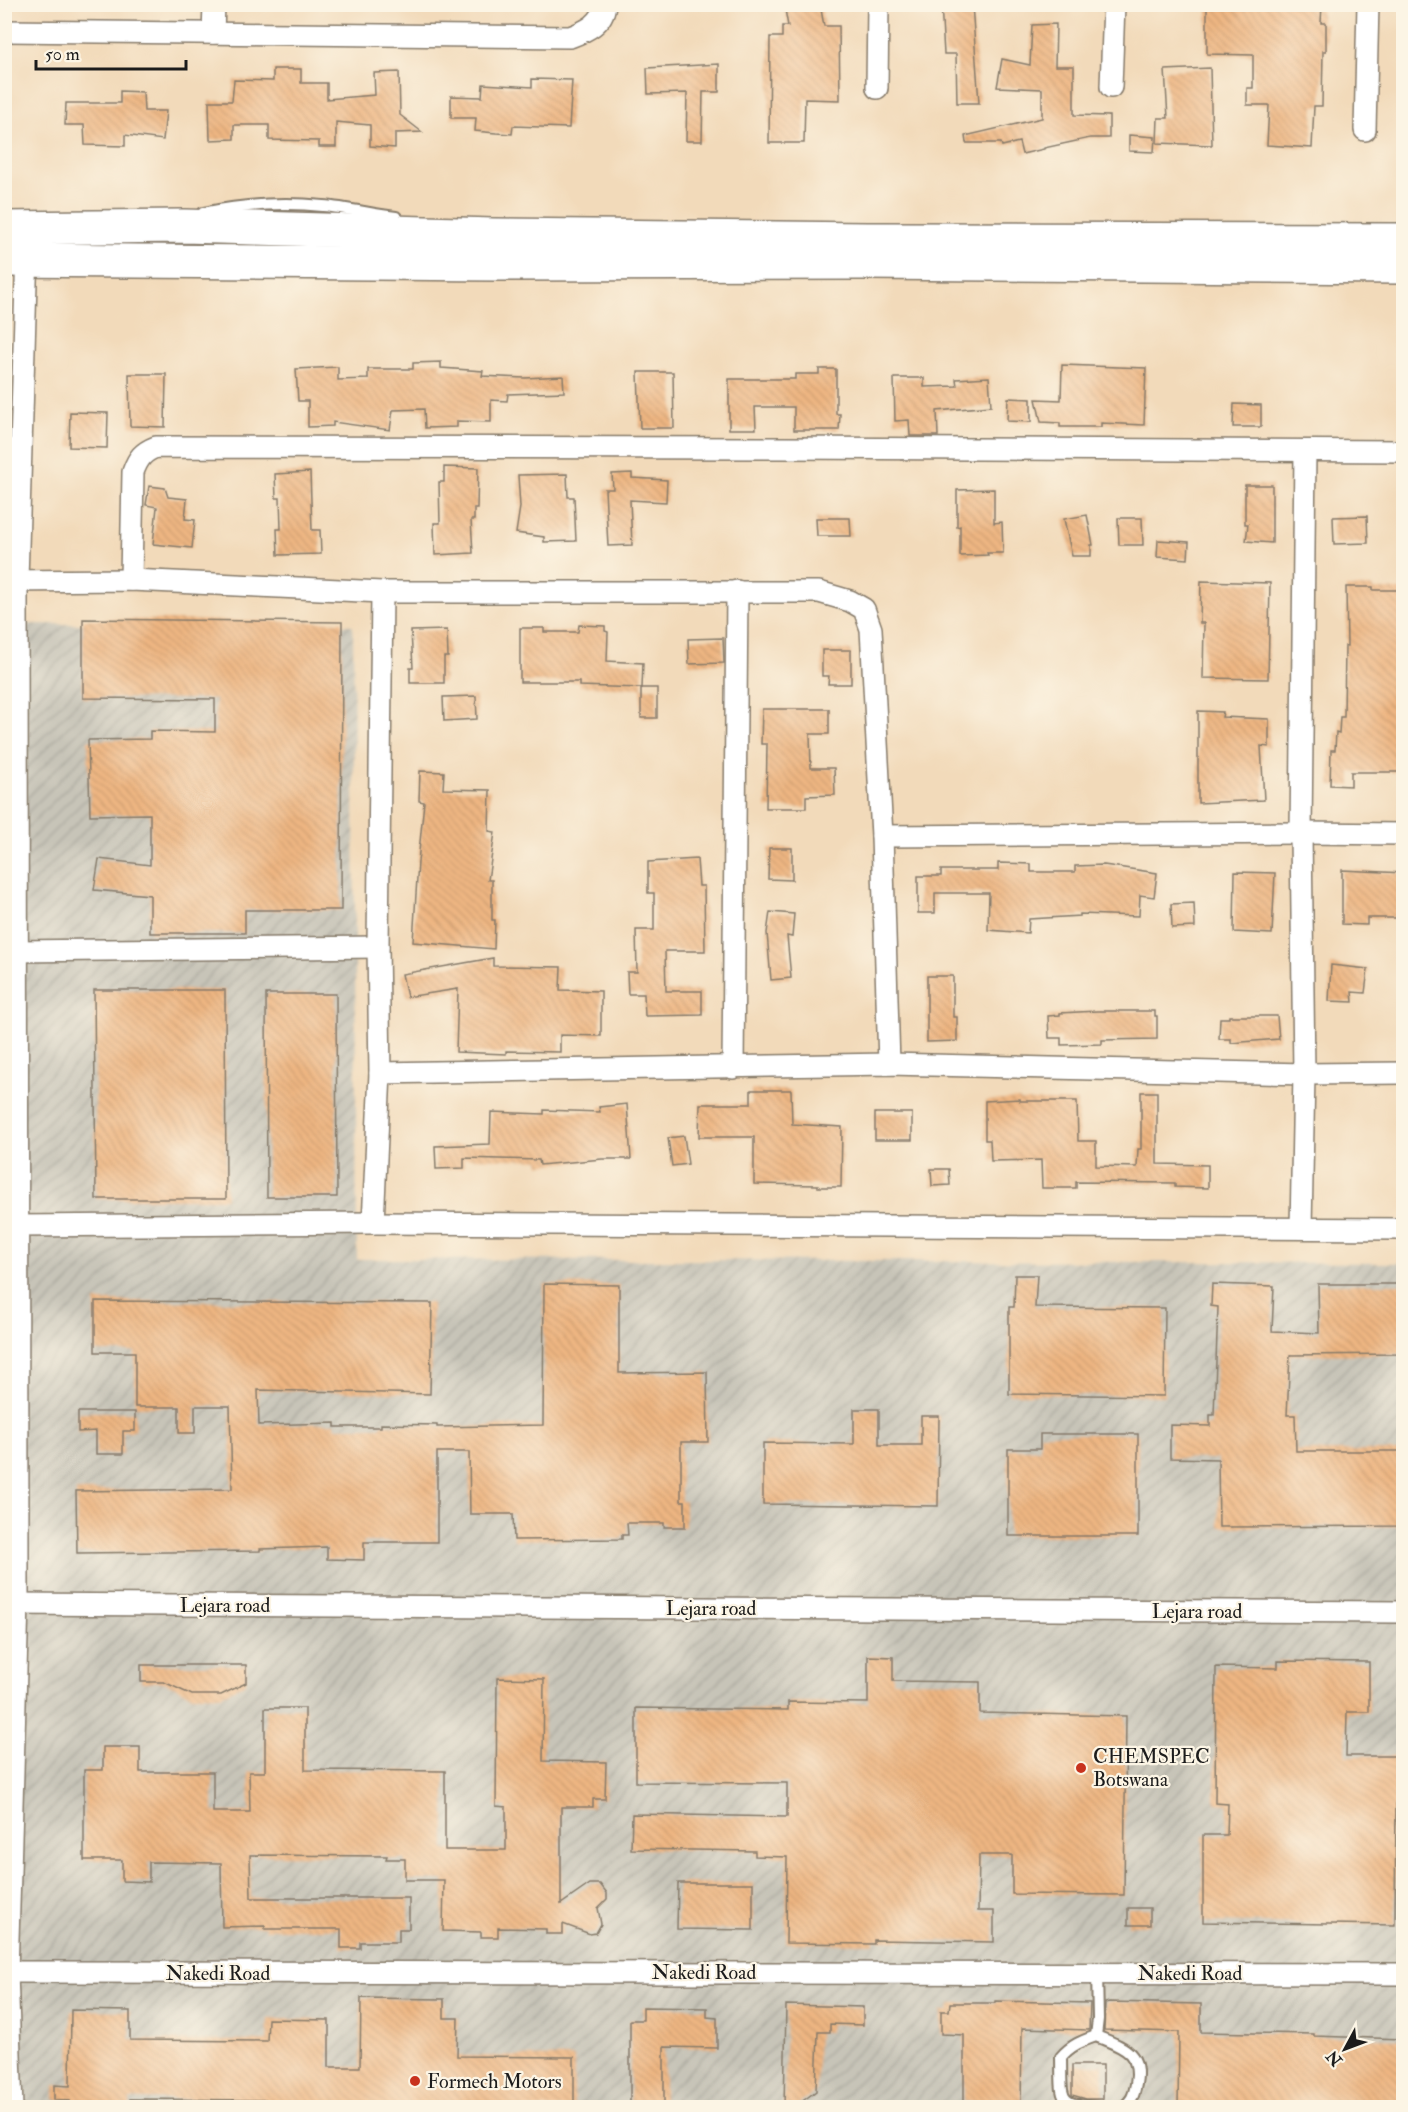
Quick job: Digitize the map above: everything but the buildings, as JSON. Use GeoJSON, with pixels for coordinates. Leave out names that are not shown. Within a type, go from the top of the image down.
{"type":"FeatureCollection","features":[{"type":"Feature","properties":{"kind":"main road"},"geometry":{"type":"LineString","coordinates":[[16,244],[184,226],[493,235],[867,239],[1404,240]]}},
{"type":"Feature","properties":{"kind":"main road"},"geometry":{"type":"LineString","coordinates":[[16,244],[497,264],[865,263],[1404,267]]}},
{"type":"Feature","properties":{"kind":"street"},"geometry":{"type":"LineString","coordinates":[[213,33],[214,4]]}},
{"type":"Feature","properties":{"kind":"street"},"geometry":{"type":"LineString","coordinates":[[4,31],[570,37],[588,30],[598,22],[605,4]]}},
{"type":"Feature","properties":{"kind":"street"},"geometry":{"type":"LineString","coordinates":[[877,88],[878,4]]}},
{"type":"Feature","properties":{"kind":"street"},"geometry":{"type":"LineString","coordinates":[[1111,87],[1114,4]]}},
{"type":"Feature","properties":{"kind":"street"},"geometry":{"type":"LineString","coordinates":[[1365,130],[1368,4]]}},
{"type":"Feature","properties":{"kind":"street"},"geometry":{"type":"LineString","coordinates":[[12,2108],[6,1972],[18,1226],[11,580],[16,244]]}},
{"type":"Feature","properties":{"kind":"street"},"geometry":{"type":"LineString","coordinates":[[131,580],[133,472],[144,452],[156,447],[1404,452]]}},
{"type":"Feature","properties":{"kind":"street"},"geometry":{"type":"LineString","coordinates":[[1300,1228],[1304,1074],[1301,833],[1305,451]]}},
{"type":"Feature","properties":{"kind":"street"},"geometry":{"type":"LineString","coordinates":[[11,580],[131,580],[382,592],[819,592],[850,600],[864,609],[871,629],[882,836],[889,1064]]}},
{"type":"Feature","properties":{"kind":"street"},"geometry":{"type":"LineString","coordinates":[[733,1068],[737,591]]}},
{"type":"Feature","properties":{"kind":"street"},"geometry":{"type":"LineString","coordinates":[[373,1223],[380,1073],[378,947],[382,592]]}},
{"type":"Feature","properties":{"kind":"street"},"geometry":{"type":"LineString","coordinates":[[882,836],[1404,834]]}},
{"type":"Feature","properties":{"kind":"street"},"geometry":{"type":"LineString","coordinates":[[16,951],[378,947]]}},
{"type":"Feature","properties":{"kind":"street"},"geometry":{"type":"LineString","coordinates":[[380,1073],[889,1064],[1304,1074],[1404,1073]]}},
{"type":"Feature","properties":{"kind":"street"},"geometry":{"type":"LineString","coordinates":[[18,1226],[373,1223],[1404,1229]]}},
{"type":"Feature","properties":{"kind":"street","name":"Lejara road"},"geometry":{"type":"LineString","coordinates":[[11,1604],[1404,1612]]}},
{"type":"Feature","properties":{"kind":"street","name":"Nakedi Road"},"geometry":{"type":"LineString","coordinates":[[6,1972],[1404,1974]]}},
{"type":"Feature","properties":{"kind":"lane"},"geometry":{"type":"LineString","coordinates":[[184,226],[191,216],[226,208],[271,205],[322,206],[403,219]]}},
{"type":"Feature","properties":{"kind":"lane"},"geometry":{"type":"LineString","coordinates":[[426,222],[493,235]]}},
{"type":"Feature","properties":{"kind":"lane"},"geometry":{"type":"LineString","coordinates":[[1096,2036],[1097,1972]]}},
{"type":"Feature","properties":{"kind":"lane"},"geometry":{"type":"LineString","coordinates":[[1105,2108],[1074,2105],[1066,2101],[1062,2092],[1061,2057],[1078,2043],[1096,2036],[1125,2049],[1135,2058],[1137,2076],[1133,2096],[1122,2108]]}},
{"type":"Feature","properties":{"kind":"shaded area"},"geometry":{"type":"Polygon","coordinates":[[[5,624],[353,625],[357,1259],[1403,1263],[1403,2107],[5,2108],[5,624]]]}},
{"type":"Feature","properties":{"kind":"place","name":"CHEMSPEC Botswana"},"geometry":{"type":"Point","coordinates":[1081,1768]}},
{"type":"Feature","properties":{"kind":"place","name":"Formech Motors"},"geometry":{"type":"Point","coordinates":[415,2081]}}]}
